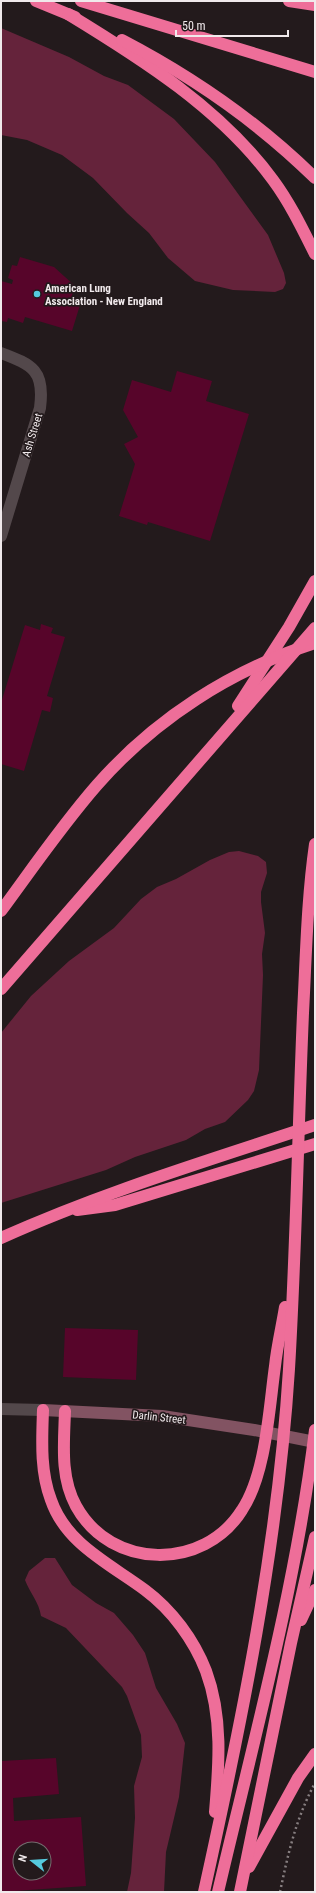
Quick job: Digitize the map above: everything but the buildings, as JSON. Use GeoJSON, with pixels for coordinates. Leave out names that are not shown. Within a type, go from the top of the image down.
{"type":"FeatureCollection","features":[{"type":"Feature","properties":{"kind":"highway"},"geometry":{"type":"LineString","coordinates":[[36,1],[68,14],[139,49],[210,91],[273,139],[315,178]]}},
{"type":"Feature","properties":{"kind":"highway"},"geometry":{"type":"LineString","coordinates":[[81,1],[315,72]]}},
{"type":"Feature","properties":{"kind":"highway"},"geometry":{"type":"LineString","coordinates":[[289,1],[315,5]]}},
{"type":"Feature","properties":{"kind":"highway"},"geometry":{"type":"LineString","coordinates":[[68,14],[162,75],[228,129],[249,151],[275,183],[291,208],[315,254]]}},
{"type":"Feature","properties":{"kind":"highway"},"geometry":{"type":"LineString","coordinates":[[223,734],[234,714],[289,628],[315,581]]}},
{"type":"Feature","properties":{"kind":"highway"},"geometry":{"type":"LineString","coordinates":[[1,989],[315,628]]}},
{"type":"Feature","properties":{"kind":"highway"},"geometry":{"type":"LineString","coordinates":[[1,911],[95,787],[128,752],[158,726],[186,706],[234,677],[278,656],[315,643]]}},
{"type":"Feature","properties":{"kind":"highway"},"geometry":{"type":"LineString","coordinates":[[204,1892],[231,1768],[256,1634],[281,1456],[285,1418],[294,1257],[299,1111],[309,906],[315,844]]}},
{"type":"Feature","properties":{"kind":"highway"},"geometry":{"type":"LineString","coordinates":[[1,1238],[66,1211],[164,1175],[315,1125]]}},
{"type":"Feature","properties":{"kind":"highway"},"geometry":{"type":"LineString","coordinates":[[66,1211],[92,1210],[116,1205],[315,1144]]}},
{"type":"Feature","properties":{"kind":"highway"},"geometry":{"type":"LineString","coordinates":[[65,1411],[64,1471],[69,1490],[76,1506],[88,1523],[104,1537],[122,1548],[142,1554],[162,1556],[184,1553],[205,1544],[223,1533],[236,1520],[248,1500],[255,1483],[269,1414],[275,1362],[294,1257]]}},
{"type":"Feature","properties":{"kind":"highway"},"geometry":{"type":"LineString","coordinates":[[43,1410],[42,1446],[44,1472],[50,1500],[57,1515],[80,1544],[145,1590],[167,1610],[188,1636],[206,1670],[213,1695],[219,1739],[211,1860]]}},
{"type":"Feature","properties":{"kind":"highway"},"geometry":{"type":"LineString","coordinates":[[218,1892],[291,1578],[315,1430]]}},
{"type":"Feature","properties":{"kind":"highway"},"geometry":{"type":"LineString","coordinates":[[240,1892],[291,1643],[315,1537]]}},
{"type":"Feature","properties":{"kind":"highway"},"geometry":{"type":"LineString","coordinates":[[291,1643],[315,1590]]}},
{"type":"Feature","properties":{"kind":"highway"},"geometry":{"type":"LineString","coordinates":[[243,1878],[298,1778],[315,1754]]}},
{"type":"Feature","properties":{"kind":"main road","name":"Darlin Street"},"geometry":{"type":"LineString","coordinates":[[43,1410],[162,1416],[254,1430],[315,1442]]}},
{"type":"Feature","properties":{"kind":"street","name":"Ash Street"},"geometry":{"type":"LineString","coordinates":[[1,353],[23,361],[30,366],[40,379],[42,389],[40,408],[1,536]]}},
{"type":"Feature","properties":{"kind":"street","name":"Darlin Street"},"geometry":{"type":"LineString","coordinates":[[1,1409],[43,1410]]}},
{"type":"Feature","properties":{"kind":"path"},"geometry":{"type":"LineString","coordinates":[[280,1892],[296,1823],[315,1783]]}},
{"type":"Feature","properties":{"kind":"shaded area"},"geometry":{"type":"Polygon","coordinates":[[[1,28],[69,57],[104,76],[128,85],[174,119],[215,162],[268,235],[284,273],[286,283],[283,289],[275,292],[233,290],[195,281],[168,258],[149,233],[93,178],[62,155],[27,140],[1,135],[1,28]]]}},
{"type":"Feature","properties":{"kind":"shaded area"},"geometry":{"type":"Polygon","coordinates":[[[239,851],[258,856],[266,862],[267,873],[261,892],[265,933],[262,954],[263,975],[259,1070],[254,1091],[248,1100],[225,1122],[205,1129],[186,1140],[135,1157],[106,1170],[1,1203],[1,1033],[31,996],[69,961],[114,928],[141,899],[157,887],[176,879],[210,860],[229,852],[239,851]]]}},
{"type":"Feature","properties":{"kind":"shaded area"},"geometry":{"type":"Polygon","coordinates":[[[45,1558],[55,1558],[72,1585],[96,1603],[114,1613],[133,1635],[145,1653],[156,1688],[177,1724],[185,1743],[179,1797],[166,1852],[164,1892],[127,1892],[131,1873],[135,1818],[134,1786],[142,1757],[141,1735],[127,1696],[122,1687],[66,1628],[41,1616],[38,1606],[25,1580],[29,1571],[45,1558]]]}},
{"type":"Feature","properties":{"kind":"place","name":"American Lung Association - New England"},"geometry":{"type":"Point","coordinates":[37,294]}}]}
